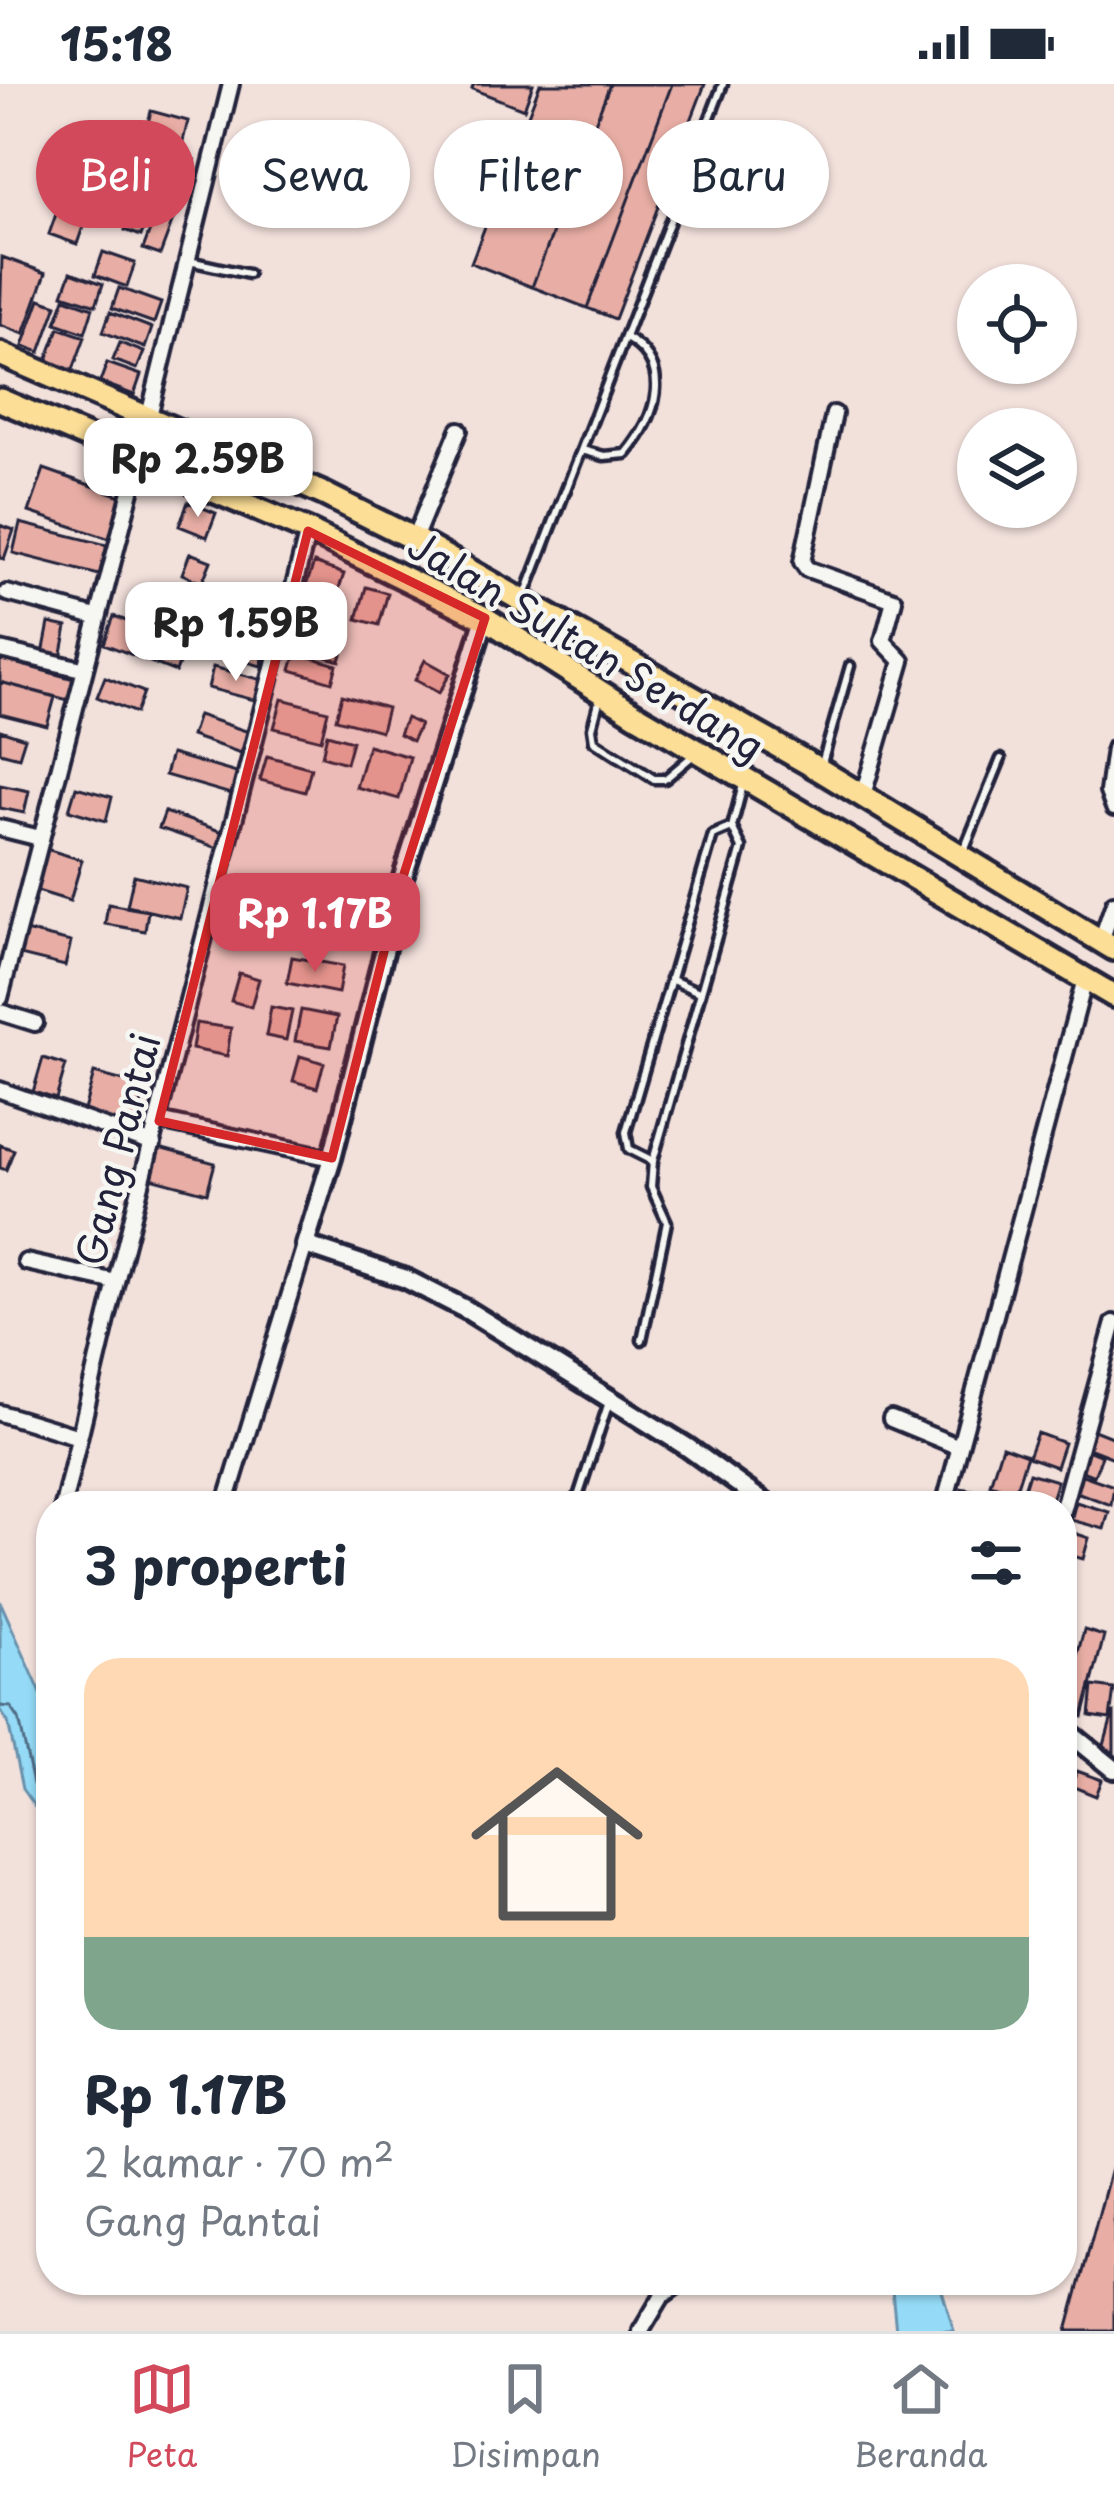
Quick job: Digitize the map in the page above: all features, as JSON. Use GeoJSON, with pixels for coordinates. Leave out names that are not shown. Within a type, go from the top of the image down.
{"type":"FeatureCollection","features":[{"type":"Feature","properties":{"kind":"highway","name":"Jalan Sultan Serdang"},"geometry":{"type":"LineString","coordinates":[[0,354],[149,416],[414,538],[820,770],[1107,945]]}},
{"type":"Feature","properties":{"kind":"highway","name":"Jalan Sultan Serdang"},"geometry":{"type":"LineString","coordinates":[[0,400],[308,531],[485,618],[699,751],[1114,996]]}},
{"type":"Feature","properties":{"kind":"street"},"geometry":{"type":"LineString","coordinates":[[149,416],[231,84]]}},
{"type":"Feature","properties":{"kind":"street"},"geometry":{"type":"LineString","coordinates":[[834,414],[802,562],[807,569],[895,601],[883,641],[902,662],[862,795]]}},
{"type":"Feature","properties":{"kind":"street"},"geometry":{"type":"LineString","coordinates":[[414,538],[458,430]]}},
{"type":"Feature","properties":{"kind":"street"},"geometry":{"type":"LineString","coordinates":[[0,998],[139,460]]}},
{"type":"Feature","properties":{"kind":"street","name":"Gang Pantai"},"geometry":{"type":"LineString","coordinates":[[66,1491],[308,531]]}},
{"type":"Feature","properties":{"kind":"street"},"geometry":{"type":"LineString","coordinates":[[7,593],[96,617]]}},
{"type":"Feature","properties":{"kind":"street"},"geometry":{"type":"LineString","coordinates":[[230,1491],[332,1158],[403,877],[485,618]]}},
{"type":"Feature","properties":{"kind":"street"},"geometry":{"type":"LineString","coordinates":[[0,650],[82,669]]}},
{"type":"Feature","properties":{"kind":"street"},"geometry":{"type":"LineString","coordinates":[[1114,749],[1108,792],[1114,808]]}},
{"type":"Feature","properties":{"kind":"street"},"geometry":{"type":"LineString","coordinates":[[0,828],[40,838]]}},
{"type":"Feature","properties":{"kind":"street"},"geometry":{"type":"LineString","coordinates":[[1107,945],[1114,903]]}},
{"type":"Feature","properties":{"kind":"street"},"geometry":{"type":"LineString","coordinates":[[948,1491],[1085,979]]}},
{"type":"Feature","properties":{"kind":"street"},"geometry":{"type":"LineString","coordinates":[[0,1012],[35,1023]]}},
{"type":"Feature","properties":{"kind":"street"},"geometry":{"type":"LineString","coordinates":[[0,1090],[153,1144]]}},
{"type":"Feature","properties":{"kind":"street"},"geometry":{"type":"LineString","coordinates":[[159,1120],[332,1158]]}},
{"type":"Feature","properties":{"kind":"street"},"geometry":{"type":"LineString","coordinates":[[305,1245],[435,1292],[610,1399],[747,1491]]}},
{"type":"Feature","properties":{"kind":"street"},"geometry":{"type":"LineString","coordinates":[[26,1262],[116,1282]]}},
{"type":"Feature","properties":{"kind":"street"},"geometry":{"type":"LineString","coordinates":[[1068,1491],[1114,1323]]}},
{"type":"Feature","properties":{"kind":"street"},"geometry":{"type":"LineString","coordinates":[[0,1413],[79,1437]]}},
{"type":"Feature","properties":{"kind":"street"},"geometry":{"type":"LineString","coordinates":[[891,1419],[959,1447]]}},
{"type":"Feature","properties":{"kind":"street"},"geometry":{"type":"LineString","coordinates":[[1077,1738],[1114,1769]]}},
{"type":"Feature","properties":{"kind":"street"},"geometry":{"type":"LineString","coordinates":[[641,2331],[663,2295]]}},
{"type":"Feature","properties":{"kind":"lane"},"geometry":{"type":"LineString","coordinates":[[523,601],[723,84]]}},
{"type":"Feature","properties":{"kind":"lane"},"geometry":{"type":"LineString","coordinates":[[186,260],[248,274]]}},
{"type":"Feature","properties":{"kind":"lane"},"geometry":{"type":"LineString","coordinates":[[582,450],[604,456],[626,454],[656,393],[652,359],[625,338]]}},
{"type":"Feature","properties":{"kind":"lane"},"geometry":{"type":"LineString","coordinates":[[820,770],[850,666]]}},
{"type":"Feature","properties":{"kind":"lane"},"geometry":{"type":"LineString","coordinates":[[601,692],[592,728],[594,741],[654,779],[664,779],[699,751]]}},
{"type":"Feature","properties":{"kind":"lane"},"geometry":{"type":"LineString","coordinates":[[962,856],[1001,759]]}},
{"type":"Feature","properties":{"kind":"lane"},"geometry":{"type":"LineString","coordinates":[[642,1340],[667,1222],[651,1187],[652,1161],[742,848],[732,827],[745,778]]}},
{"type":"Feature","properties":{"kind":"lane"},"geometry":{"type":"LineString","coordinates":[[652,1161],[628,1149],[626,1132],[713,835],[732,827]]}},
{"type":"Feature","properties":{"kind":"lane"},"geometry":{"type":"LineString","coordinates":[[669,979],[699,992]]}},
{"type":"Feature","properties":{"kind":"lane"},"geometry":{"type":"LineString","coordinates":[[580,1491],[610,1399]]}},
{"type":"Feature","properties":{"kind":"highlighted area"},"geometry":{"type":"Polygon","coordinates":[[[308,531],[485,618],[403,877],[332,1158],[159,1121],[308,531]]]}},
{"type":"Feature","properties":{"kind":"water"},"geometry":{"type":"Polygon","coordinates":[[[0,1601],[36,1682],[36,1809],[22,1789],[8,1722],[0,1710],[0,1601]]]}},
{"type":"Feature","properties":{"kind":"water"},"geometry":{"type":"Polygon","coordinates":[[[892,2295],[943,2295],[954,2331],[896,2331],[892,2295]]]}},
{"type":"Feature","properties":{"kind":"building"},"geometry":{"type":"Polygon","coordinates":[[[474,84],[533,84],[524,109],[472,89],[474,84]]]}},
{"type":"Feature","properties":{"kind":"building"},"geometry":{"type":"Polygon","coordinates":[[[540,84],[610,84],[596,120],[526,120],[540,84]]]}},
{"type":"Feature","properties":{"kind":"building"},"geometry":{"type":"Polygon","coordinates":[[[610,84],[672,84],[658,120],[647,120],[647,150],[623,213],[623,120],[596,120],[610,84]]]}},
{"type":"Feature","properties":{"kind":"building"},"geometry":{"type":"Polygon","coordinates":[[[672,84],[705,84],[691,120],[658,120],[672,84]]]}},
{"type":"Feature","properties":{"kind":"building"},"geometry":{"type":"Polygon","coordinates":[[[151,111],[184,120],[149,120],[151,111]]]}},
{"type":"Feature","properties":{"kind":"building"},"geometry":{"type":"Polygon","coordinates":[[[647,150],[650,228],[615,319],[587,308],[617,228],[623,228],[623,213],[647,150]]]}},
{"type":"Feature","properties":{"kind":"building"},"geometry":{"type":"Polygon","coordinates":[[[51,228],[83,228],[77,244],[49,234],[51,228]]]}},
{"type":"Feature","properties":{"kind":"building"},"geometry":{"type":"Polygon","coordinates":[[[126,228],[144,228],[141,236],[126,228]]]}},
{"type":"Feature","properties":{"kind":"building"},"geometry":{"type":"Polygon","coordinates":[[[151,228],[170,228],[160,255],[143,249],[151,228]]]}},
{"type":"Feature","properties":{"kind":"building"},"geometry":{"type":"Polygon","coordinates":[[[484,228],[555,228],[532,287],[471,263],[484,228]]]}},
{"type":"Feature","properties":{"kind":"building"},"geometry":{"type":"Polygon","coordinates":[[[555,228],[617,228],[587,308],[532,287],[555,228]]]}},
{"type":"Feature","properties":{"kind":"building"},"geometry":{"type":"Polygon","coordinates":[[[103,252],[135,263],[127,287],[95,275],[103,252]]]}},
{"type":"Feature","properties":{"kind":"building"},"geometry":{"type":"Polygon","coordinates":[[[2,257],[46,273],[24,334],[0,325],[2,257]]]}},
{"type":"Feature","properties":{"kind":"building"},"geometry":{"type":"Polygon","coordinates":[[[71,272],[103,284],[96,305],[63,294],[71,272]]]}},
{"type":"Feature","properties":{"kind":"building"},"geometry":{"type":"Polygon","coordinates":[[[119,288],[161,303],[154,323],[112,308],[119,288]]]}},
{"type":"Feature","properties":{"kind":"building"},"geometry":{"type":"Polygon","coordinates":[[[65,298],[93,308],[85,333],[56,323],[65,298]]]}},
{"type":"Feature","properties":{"kind":"building"},"geometry":{"type":"Polygon","coordinates":[[[40,299],[57,305],[40,352],[23,346],[40,299]]]}},
{"type":"Feature","properties":{"kind":"building"},"geometry":{"type":"Polygon","coordinates":[[[110,312],[152,328],[145,348],[103,332],[110,312]]]}},
{"type":"Feature","properties":{"kind":"building"},"geometry":{"type":"Polygon","coordinates":[[[59,328],[85,337],[71,375],[45,365],[59,328]]]}},
{"type":"Feature","properties":{"kind":"building"},"geometry":{"type":"Polygon","coordinates":[[[120,343],[144,352],[137,369],[113,360],[120,343]]]}},
{"type":"Feature","properties":{"kind":"building"},"geometry":{"type":"Polygon","coordinates":[[[107,363],[141,375],[134,395],[100,382],[107,363]]]}},
{"type":"Feature","properties":{"kind":"building"},"geometry":{"type":"Polygon","coordinates":[[[44,469],[127,498],[113,540],[29,512],[44,469]]]}},
{"type":"Feature","properties":{"kind":"building"},"geometry":{"type":"Polygon","coordinates":[[[188,502],[216,513],[207,537],[179,526],[188,502]]]}},
{"type":"Feature","properties":{"kind":"building"},"geometry":{"type":"Polygon","coordinates":[[[20,523],[107,545],[99,575],[13,553],[20,523]]]}},
{"type":"Feature","properties":{"kind":"building"},"geometry":{"type":"Polygon","coordinates":[[[0,525],[14,530],[4,559],[0,558],[0,525]]]}},
{"type":"Feature","properties":{"kind":"building"},"geometry":{"type":"Polygon","coordinates":[[[190,553],[211,561],[202,583],[182,574],[190,553]]]}},
{"type":"Feature","properties":{"kind":"building"},"geometry":{"type":"Polygon","coordinates":[[[314,563],[344,574],[322,637],[292,626],[314,563]]]}},
{"type":"Feature","properties":{"kind":"building"},"geometry":{"type":"Polygon","coordinates":[[[184,586],[211,597],[203,617],[176,606],[184,586]]]}},
{"type":"Feature","properties":{"kind":"building"},"geometry":{"type":"Polygon","coordinates":[[[366,587],[388,593],[379,625],[357,619],[366,587]]]}},
{"type":"Feature","properties":{"kind":"building"},"geometry":{"type":"Polygon","coordinates":[[[114,616],[186,645],[176,672],[104,644],[114,616]]]}},
{"type":"Feature","properties":{"kind":"building"},"geometry":{"type":"Polygon","coordinates":[[[196,620],[223,628],[217,654],[189,647],[196,620]]]}},
{"type":"Feature","properties":{"kind":"building"},"geometry":{"type":"Polygon","coordinates":[[[49,623],[67,627],[61,658],[43,654],[49,623]]]}},
{"type":"Feature","properties":{"kind":"building"},"geometry":{"type":"Polygon","coordinates":[[[230,628],[268,639],[261,666],[222,655],[230,628]]]}},
{"type":"Feature","properties":{"kind":"building"},"geometry":{"type":"Polygon","coordinates":[[[299,633],[344,647],[340,661],[294,648],[299,633]]]}},
{"type":"Feature","properties":{"kind":"building"},"geometry":{"type":"Polygon","coordinates":[[[296,653],[337,665],[332,682],[291,670],[296,653]]]}},
{"type":"Feature","properties":{"kind":"building"},"geometry":{"type":"Polygon","coordinates":[[[0,659],[74,679],[68,700],[0,682],[0,659]]]}},
{"type":"Feature","properties":{"kind":"building"},"geometry":{"type":"Polygon","coordinates":[[[425,660],[450,674],[439,693],[415,680],[425,660]]]}},
{"type":"Feature","properties":{"kind":"building"},"geometry":{"type":"Polygon","coordinates":[[[213,667],[263,680],[258,701],[208,688],[213,667]]]}},
{"type":"Feature","properties":{"kind":"building"},"geometry":{"type":"Polygon","coordinates":[[[105,677],[144,692],[136,713],[97,697],[105,677]]]}},
{"type":"Feature","properties":{"kind":"building"},"geometry":{"type":"Polygon","coordinates":[[[0,682],[55,697],[47,726],[0,714],[0,682]]]}},
{"type":"Feature","properties":{"kind":"building"},"geometry":{"type":"Polygon","coordinates":[[[342,695],[387,708],[381,731],[336,719],[342,695]]]}},
{"type":"Feature","properties":{"kind":"building"},"geometry":{"type":"Polygon","coordinates":[[[282,699],[328,711],[321,740],[274,728],[282,699]]]}},
{"type":"Feature","properties":{"kind":"building"},"geometry":{"type":"Polygon","coordinates":[[[198,715],[249,732],[241,753],[191,736],[198,715]]]}},
{"type":"Feature","properties":{"kind":"building"},"geometry":{"type":"Polygon","coordinates":[[[406,718],[420,725],[412,741],[399,734],[406,718]]]}},
{"type":"Feature","properties":{"kind":"building"},"geometry":{"type":"Polygon","coordinates":[[[0,730],[25,738],[19,757],[0,752],[0,730]]]}},
{"type":"Feature","properties":{"kind":"building"},"geometry":{"type":"Polygon","coordinates":[[[327,734],[352,741],[346,763],[322,756],[327,734]]]}},
{"type":"Feature","properties":{"kind":"building"},"geometry":{"type":"Polygon","coordinates":[[[368,745],[410,757],[399,799],[356,787],[368,745]]]}},
{"type":"Feature","properties":{"kind":"building"},"geometry":{"type":"Polygon","coordinates":[[[171,754],[240,774],[234,795],[165,775],[171,754]]]}},
{"type":"Feature","properties":{"kind":"building"},"geometry":{"type":"Polygon","coordinates":[[[267,756],[311,768],[305,792],[260,780],[267,756]]]}},
{"type":"Feature","properties":{"kind":"building"},"geometry":{"type":"Polygon","coordinates":[[[0,785],[29,791],[24,813],[0,808],[0,785]]]}},
{"type":"Feature","properties":{"kind":"building"},"geometry":{"type":"Polygon","coordinates":[[[76,787],[112,797],[106,821],[69,810],[76,787]]]}},
{"type":"Feature","properties":{"kind":"building"},"geometry":{"type":"Polygon","coordinates":[[[165,812],[223,832],[218,848],[159,828],[165,812]]]}},
{"type":"Feature","properties":{"kind":"building"},"geometry":{"type":"Polygon","coordinates":[[[43,848],[82,860],[70,901],[31,889],[43,848]]]}},
{"type":"Feature","properties":{"kind":"building"},"geometry":{"type":"Polygon","coordinates":[[[134,875],[187,888],[180,918],[127,906],[134,875]]]}},
{"type":"Feature","properties":{"kind":"building"},"geometry":{"type":"Polygon","coordinates":[[[108,904],[148,911],[145,931],[105,924],[108,904]]]}},
{"type":"Feature","properties":{"kind":"building"},"geometry":{"type":"Polygon","coordinates":[[[25,931],[71,942],[65,966],[20,955],[25,931]]]}},
{"type":"Feature","properties":{"kind":"building"},"geometry":{"type":"Polygon","coordinates":[[[292,957],[343,966],[338,993],[287,983],[292,957]]]}},
{"type":"Feature","properties":{"kind":"building"},"geometry":{"type":"Polygon","coordinates":[[[239,973],[259,979],[251,1007],[231,1001],[239,973]]]}},
{"type":"Feature","properties":{"kind":"building"},"geometry":{"type":"Polygon","coordinates":[[[271,1007],[292,1011],[286,1040],[266,1036],[271,1007]]]}},
{"type":"Feature","properties":{"kind":"building"},"geometry":{"type":"Polygon","coordinates":[[[301,1010],[337,1017],[331,1047],[295,1041],[301,1010]]]}},
{"type":"Feature","properties":{"kind":"building"},"geometry":{"type":"Polygon","coordinates":[[[196,1023],[231,1028],[227,1056],[192,1049],[196,1023]]]}},
{"type":"Feature","properties":{"kind":"building"},"geometry":{"type":"Polygon","coordinates":[[[300,1056],[324,1063],[317,1088],[293,1081],[300,1056]]]}},
{"type":"Feature","properties":{"kind":"building"},"geometry":{"type":"Polygon","coordinates":[[[43,1058],[66,1065],[56,1099],[33,1092],[43,1058]]]}},
{"type":"Feature","properties":{"kind":"building"},"geometry":{"type":"Polygon","coordinates":[[[94,1073],[146,1087],[134,1129],[83,1114],[94,1073]]]}},
{"type":"Feature","properties":{"kind":"building"},"geometry":{"type":"Polygon","coordinates":[[[0,1145],[14,1150],[6,1170],[0,1168],[0,1145]]]}},
{"type":"Feature","properties":{"kind":"building"},"geometry":{"type":"Polygon","coordinates":[[[159,1148],[215,1163],[207,1193],[151,1178],[159,1148]]]}},
{"type":"Feature","properties":{"kind":"building"},"geometry":{"type":"Polygon","coordinates":[[[1089,1428],[1114,1438],[1114,1458],[1083,1446],[1089,1428]]]}},
{"type":"Feature","properties":{"kind":"building"},"geometry":{"type":"Polygon","coordinates":[[[1037,1433],[1064,1443],[1056,1467],[1028,1457],[1037,1433]]]}},
{"type":"Feature","properties":{"kind":"building"},"geometry":{"type":"Polygon","coordinates":[[[1002,1446],[1027,1455],[1015,1491],[990,1484],[1002,1446]]]}},
{"type":"Feature","properties":{"kind":"building"},"geometry":{"type":"Polygon","coordinates":[[[1085,1449],[1102,1456],[1094,1476],[1077,1469],[1085,1449]]]}},
{"type":"Feature","properties":{"kind":"building"},"geometry":{"type":"Polygon","coordinates":[[[1029,1473],[1057,1481],[1054,1491],[1023,1491],[1029,1473]]]}},
{"type":"Feature","properties":{"kind":"building"},"geometry":{"type":"Polygon","coordinates":[[[1077,1473],[1114,1486],[1111,1505],[1071,1490],[1077,1473]]]}},
{"type":"Feature","properties":{"kind":"building"},"geometry":{"type":"Polygon","coordinates":[[[1077,1502],[1109,1512],[1104,1529],[1077,1522],[1077,1502]]]}},
{"type":"Feature","properties":{"kind":"building"},"geometry":{"type":"Polygon","coordinates":[[[1077,1534],[1089,1538],[1083,1559],[1077,1557],[1077,1534]]]}},
{"type":"Feature","properties":{"kind":"building"},"geometry":{"type":"Polygon","coordinates":[[[1084,1630],[1104,1636],[1083,1717],[1077,1715],[1077,1656],[1084,1630]]]}},
{"type":"Feature","properties":{"kind":"building"},"geometry":{"type":"Polygon","coordinates":[[[1093,1686],[1114,1689],[1110,1719],[1090,1716],[1093,1686]]]}},
{"type":"Feature","properties":{"kind":"building"},"geometry":{"type":"Polygon","coordinates":[[[1114,1713],[1114,1752],[1103,1749],[1114,1713]]]}},
{"type":"Feature","properties":{"kind":"building"},"geometry":{"type":"Polygon","coordinates":[[[1077,1771],[1102,1780],[1096,1796],[1077,1788],[1077,1771]]]}},
{"type":"Feature","properties":{"kind":"building"},"geometry":{"type":"Polygon","coordinates":[[[1114,2158],[1114,2331],[1067,2331],[1114,2158]]]}}]}
